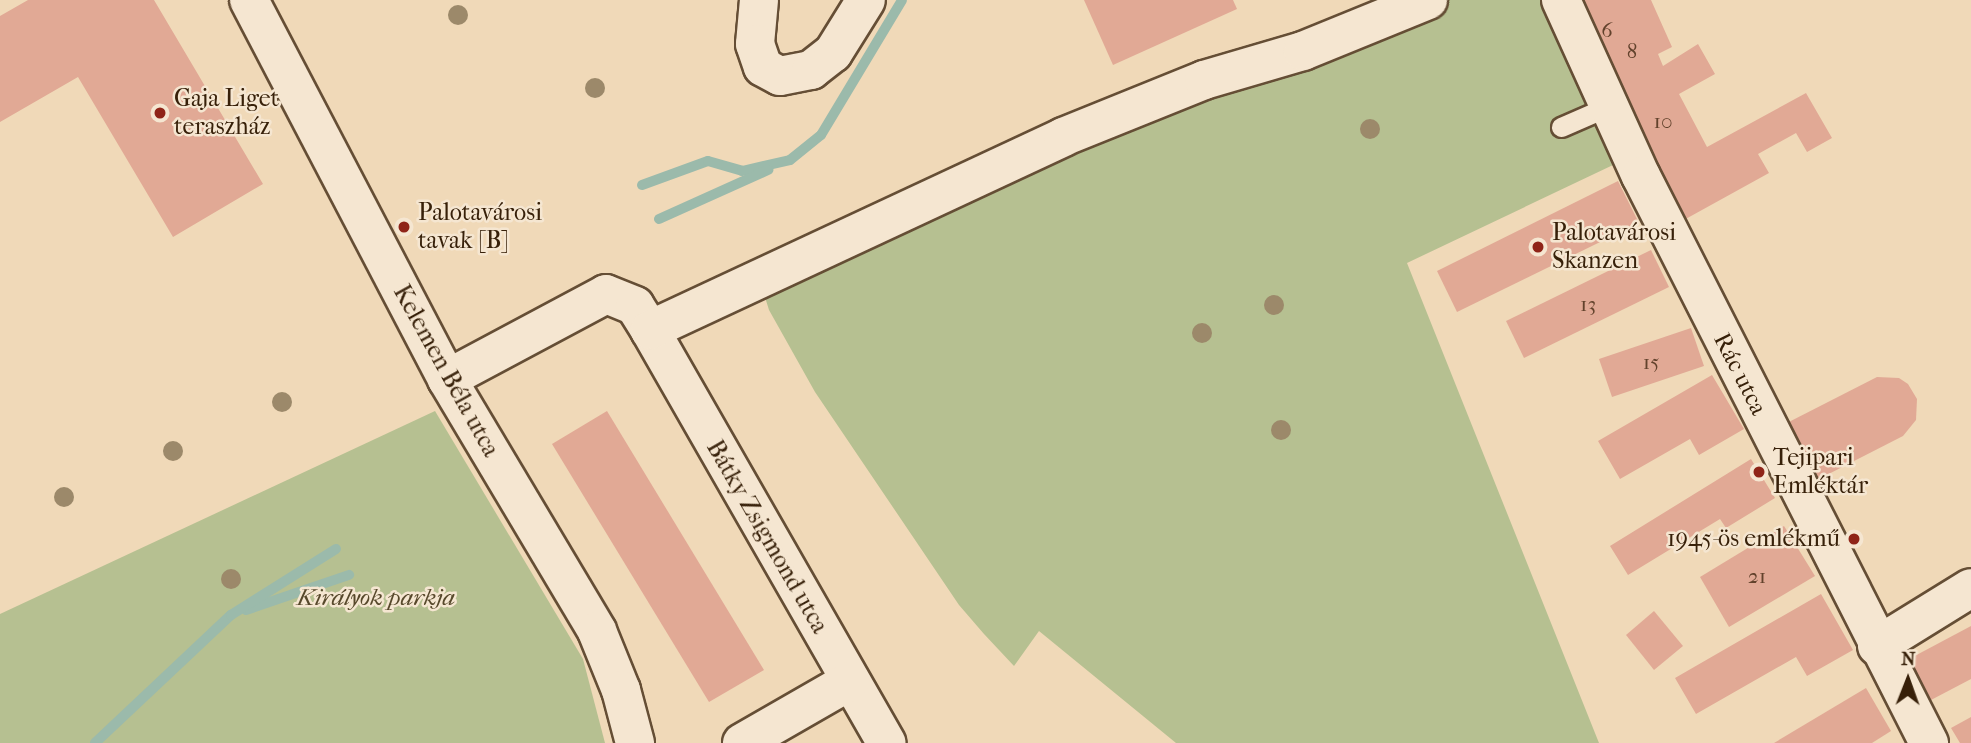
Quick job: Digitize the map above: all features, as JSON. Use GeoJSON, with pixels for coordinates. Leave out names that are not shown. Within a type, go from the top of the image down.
{"type":"FeatureCollection","features":[{"type":"Feature","properties":{"kind":"street","name":"Kelemen Béla utca"},"geometry":{"type":"LineString","coordinates":[[248,0],[447,379],[597,631],[621,690],[635,743]]}},
{"type":"Feature","properties":{"kind":"street"},"geometry":{"type":"LineString","coordinates":[[759,0],[755,44],[764,67],[780,76],[811,70],[833,53],[866,0]]}},
{"type":"Feature","properties":{"kind":"street"},"geometry":{"type":"LineString","coordinates":[[650,330],[1063,136],[1204,80],[1303,51],[1428,0]]}},
{"type":"Feature","properties":{"kind":"street","name":"Rác utca"},"geometry":{"type":"LineString","coordinates":[[1560,0],[1609,106],[1877,646],[1929,743]]}},
{"type":"Feature","properties":{"kind":"street","name":"Bátky Zsigmond utca"},"geometry":{"type":"LineString","coordinates":[[447,379],[606,294],[635,306],[887,743]]}},
{"type":"Feature","properties":{"kind":"street"},"geometry":{"type":"LineString","coordinates":[[1877,646],[1971,589]]}},
{"type":"Feature","properties":{"kind":"street"},"geometry":{"type":"LineString","coordinates":[[742,743],[850,681]]}},
{"type":"Feature","properties":{"kind":"lane"},"geometry":{"type":"LineString","coordinates":[[1561,127],[1609,106]]}},
{"type":"Feature","properties":{"kind":"green space"},"geometry":{"type":"Polygon","coordinates":[[[1428,0],[1561,0],[1632,156],[1407,263],[1599,743],[1176,743],[1039,631],[1014,666],[984,634],[959,605],[815,392],[769,310],[759,278],[1428,0]]]}},
{"type":"Feature","properties":{"kind":"green space","name":"Királyok parkja"},"geometry":{"type":"Polygon","coordinates":[[[435,411],[583,659],[605,743],[0,743],[0,614],[435,411]]]}},
{"type":"Feature","properties":{"kind":"building","name":"Gaja Liget teraszház"},"geometry":{"type":"Polygon","coordinates":[[[28,0],[154,0],[263,184],[173,237],[78,77],[0,122],[0,16],[28,0]]]}},
{"type":"Feature","properties":{"kind":"building"},"geometry":{"type":"Polygon","coordinates":[[[1084,0],[1233,0],[1237,9],[1113,65],[1084,0]]]}},
{"type":"Feature","properties":{"kind":"building"},"geometry":{"type":"Polygon","coordinates":[[[1574,0],[1651,0],[1672,47],[1658,54],[1663,66],[1698,44],[1715,74],[1679,94],[1707,147],[1806,93],[1832,138],[1807,152],[1796,133],[1758,154],[1769,173],[1682,221],[1574,0]]]}},
{"type":"Feature","properties":{"kind":"building","name":"Palotavárosi Skanzen"},"geometry":{"type":"Polygon","coordinates":[[[1618,181],[1639,223],[1457,312],[1437,271],[1618,181]]]}},
{"type":"Feature","properties":{"kind":"building"},"geometry":{"type":"Polygon","coordinates":[[[1651,250],[1669,287],[1524,358],[1506,321],[1651,250]]]}},
{"type":"Feature","properties":{"kind":"building"},"geometry":{"type":"Polygon","coordinates":[[[1691,328],[1704,366],[1612,397],[1599,359],[1691,328]]]}},
{"type":"Feature","properties":{"kind":"building"},"geometry":{"type":"Polygon","coordinates":[[[1712,375],[1744,429],[1699,455],[1690,439],[1620,479],[1598,441],[1712,375]]]}},
{"type":"Feature","properties":{"kind":"building"},"geometry":{"type":"Polygon","coordinates":[[[1877,377],[1899,378],[1908,384],[1917,399],[1916,420],[1903,436],[1811,483],[1781,426],[1877,377]]]}},
{"type":"Feature","properties":{"kind":"building"},"geometry":{"type":"Polygon","coordinates":[[[607,411],[764,670],[709,702],[552,444],[607,411]]]}},
{"type":"Feature","properties":{"kind":"building"},"geometry":{"type":"Polygon","coordinates":[[[1751,459],[1775,498],[1726,528],[1720,519],[1628,575],[1610,546],[1751,459]]]}},
{"type":"Feature","properties":{"kind":"building"},"geometry":{"type":"Polygon","coordinates":[[[1784,526],[1815,576],[1729,627],[1700,577],[1784,526]]]}},
{"type":"Feature","properties":{"kind":"building"},"geometry":{"type":"Polygon","coordinates":[[[1821,594],[1853,650],[1807,676],[1796,657],[1696,714],[1675,678],[1821,594]]]}},
{"type":"Feature","properties":{"kind":"building"},"geometry":{"type":"Polygon","coordinates":[[[1654,611],[1683,646],[1654,670],[1626,635],[1654,611]]]}},
{"type":"Feature","properties":{"kind":"building"},"geometry":{"type":"Polygon","coordinates":[[[1971,626],[1971,679],[1931,700],[1909,659],[1971,626]]]}},
{"type":"Feature","properties":{"kind":"building"},"geometry":{"type":"Polygon","coordinates":[[[1866,688],[1891,731],[1872,743],[1774,743],[1866,688]]]}},
{"type":"Feature","properties":{"kind":"building"},"geometry":{"type":"Polygon","coordinates":[[[1971,717],[1971,743],[1960,743],[1951,728],[1971,717]]]}},
{"type":"Feature","properties":{"kind":"waterway"},"geometry":{"type":"LineString","coordinates":[[642,185],[708,161],[742,171],[790,160],[821,135],[902,0]]}},
{"type":"Feature","properties":{"kind":"waterway"},"geometry":{"type":"LineString","coordinates":[[659,219],[768,170]]}},
{"type":"Feature","properties":{"kind":"waterway"},"geometry":{"type":"LineString","coordinates":[[95,743],[231,615],[336,549]]}},
{"type":"Feature","properties":{"kind":"waterway"},"geometry":{"type":"LineString","coordinates":[[246,610],[349,575]]}},
{"type":"Feature","properties":{"kind":"place","name":"Gaja Liget teraszház"},"geometry":{"type":"Point","coordinates":[160,113]}},
{"type":"Feature","properties":{"kind":"place","name":"Palotavárosi tavak [B]"},"geometry":{"type":"Point","coordinates":[404,227]}},
{"type":"Feature","properties":{"kind":"place","name":"Palotavárosi Skanzen"},"geometry":{"type":"Point","coordinates":[1538,247]}},
{"type":"Feature","properties":{"kind":"place","name":"Tejipari Emléktár"},"geometry":{"type":"Point","coordinates":[1759,472]}},
{"type":"Feature","properties":{"kind":"place","name":"1945-ös emlékmű"},"geometry":{"type":"Point","coordinates":[1854,539]}}]}
